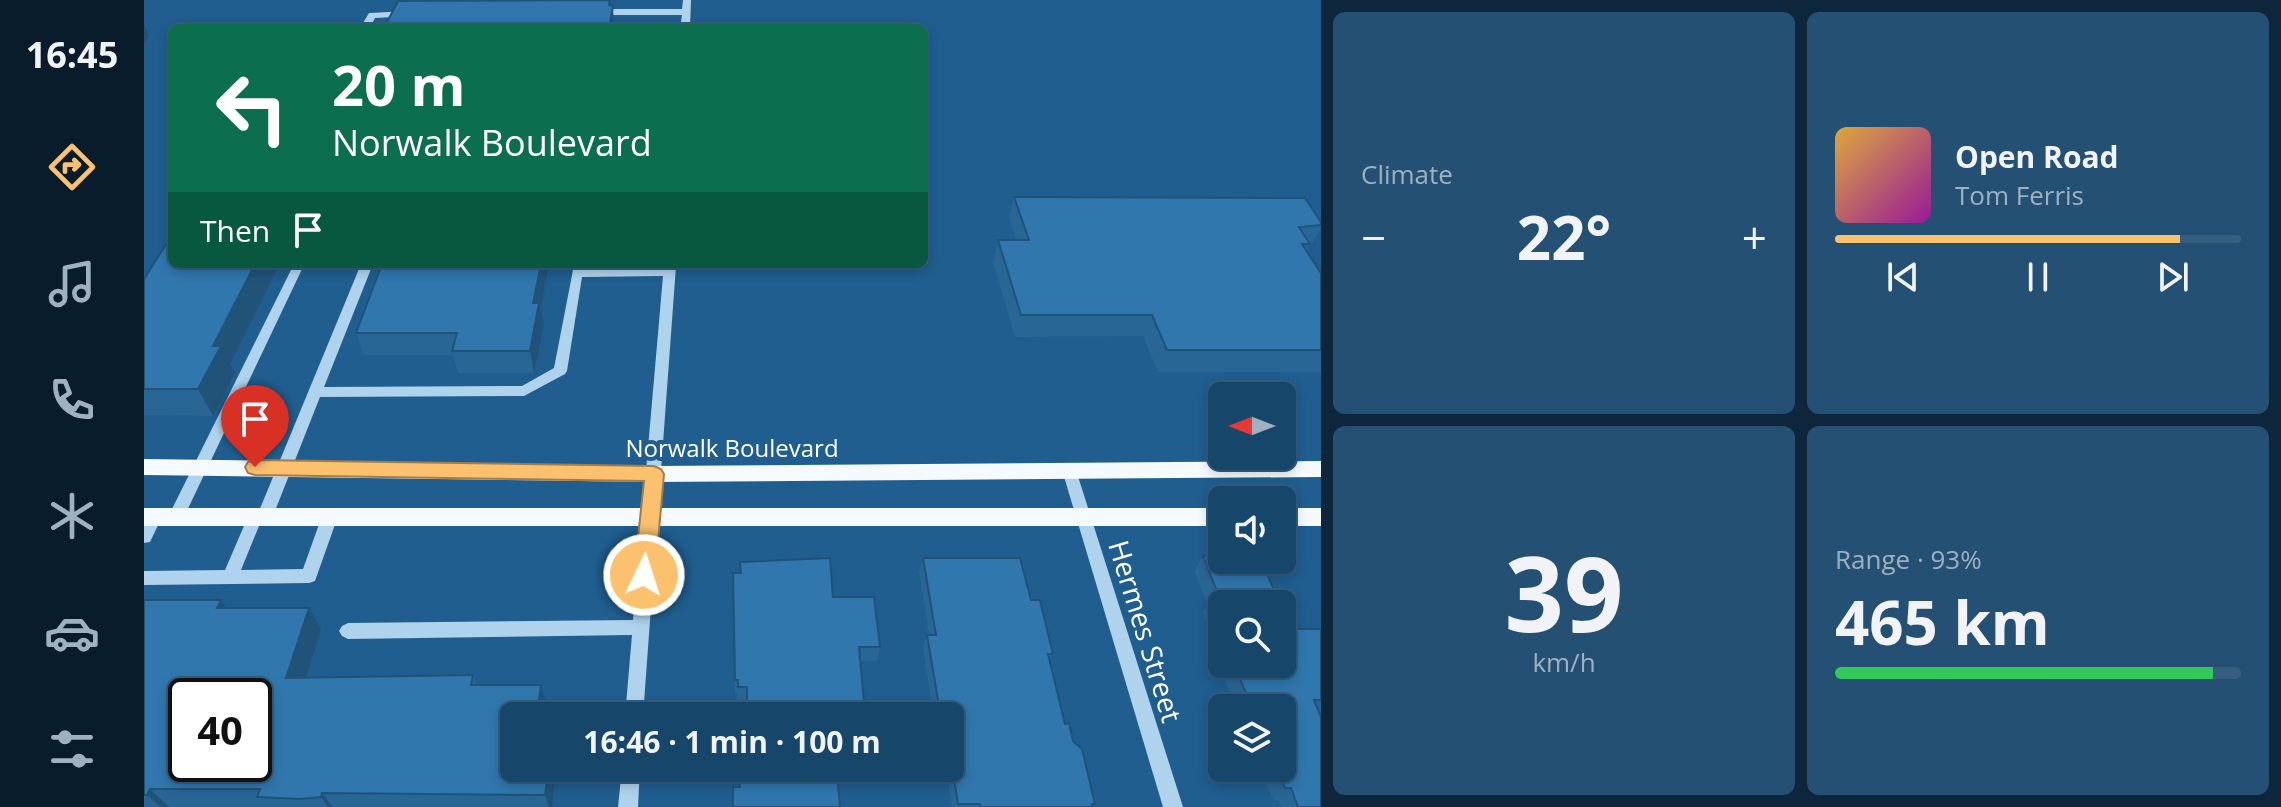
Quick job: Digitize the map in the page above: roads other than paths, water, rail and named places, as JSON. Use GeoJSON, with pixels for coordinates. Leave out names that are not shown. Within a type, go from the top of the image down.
{"type":"FeatureCollection","features":[{"type":"Feature","properties":{"kind":"main road","name":"Norwalk Boulevard"},"geometry":{"type":"LineString","coordinates":[[144,467],[654,474],[1321,469]]}},
{"type":"Feature","properties":{"kind":"main road"},"geometry":{"type":"LineString","coordinates":[[155,522],[260,516],[648,519],[1208,517]]}},
{"type":"Feature","properties":{"kind":"main road"},"geometry":{"type":"LineString","coordinates":[[1296,517],[1321,517]]}},
{"type":"Feature","properties":{"kind":"street"},"geometry":{"type":"LineString","coordinates":[[685,24],[687,0]]}},
{"type":"Feature","properties":{"kind":"street"},"geometry":{"type":"LineString","coordinates":[[579,12],[686,12]]}},
{"type":"Feature","properties":{"kind":"street"},"geometry":{"type":"LineString","coordinates":[[367,24],[372,15],[424,14]]}},
{"type":"Feature","properties":{"kind":"street"},"geometry":{"type":"LineString","coordinates":[[155,522],[198,467],[297,268]]}},
{"type":"Feature","properties":{"kind":"street"},"geometry":{"type":"LineString","coordinates":[[230,577],[283,467],[365,268]]}},
{"type":"Feature","properties":{"kind":"street"},"geometry":{"type":"LineString","coordinates":[[315,392],[524,391],[560,371],[577,273],[670,268],[635,702]]}},
{"type":"Feature","properties":{"kind":"street","name":"Hermes Street"},"geometry":{"type":"LineString","coordinates":[[1069,470],[1173,807]]}},
{"type":"Feature","properties":{"kind":"street"},"geometry":{"type":"LineString","coordinates":[[144,578],[309,576],[330,516]]}},
{"type":"Feature","properties":{"kind":"street"},"geometry":{"type":"LineString","coordinates":[[348,631],[641,627]]}},
{"type":"Feature","properties":{"kind":"street"},"geometry":{"type":"LineString","coordinates":[[628,807],[630,782]]}}]}
